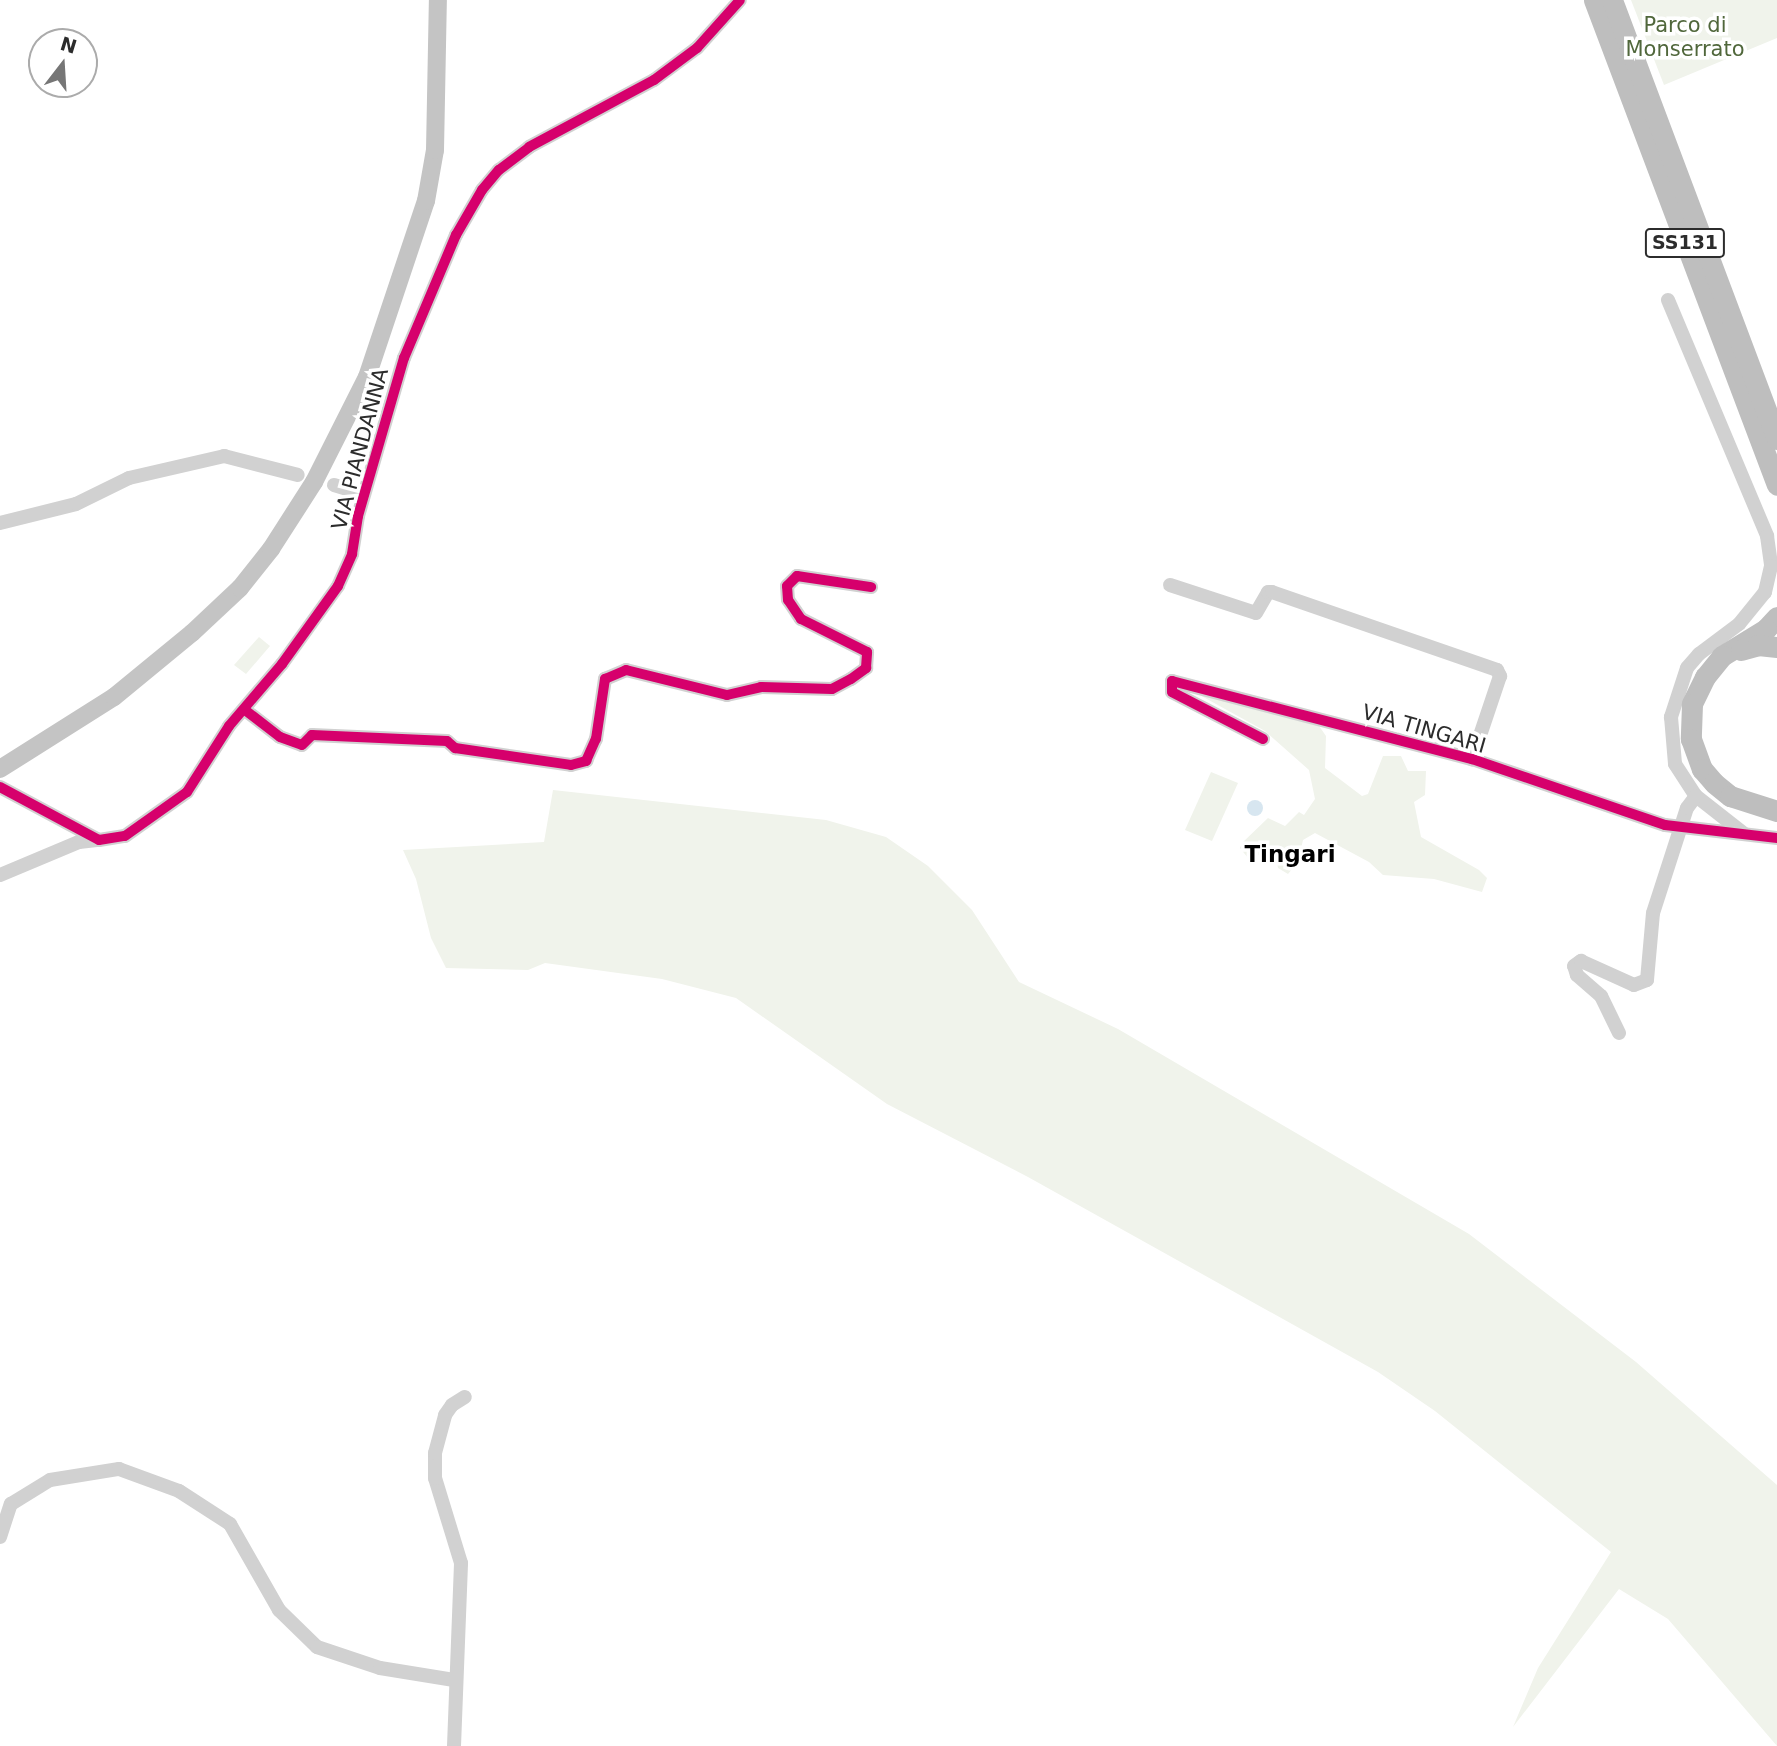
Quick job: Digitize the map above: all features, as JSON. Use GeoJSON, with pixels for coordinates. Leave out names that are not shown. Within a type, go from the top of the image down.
{"type":"FeatureCollection","features":[{"type":"Feature","properties":{"kind":"highway","name":"SS131"},"geometry":{"type":"LineString","coordinates":[[1594,0],[1777,485]]}},
{"type":"Feature","properties":{"kind":"highway","name":"SS131"},"geometry":{"type":"LineString","coordinates":[[1612,0],[1777,439]]}},
{"type":"Feature","properties":{"kind":"highway"},"geometry":{"type":"LineString","coordinates":[[1755,379],[1777,427]]}},
{"type":"Feature","properties":{"kind":"highway"},"geometry":{"type":"LineString","coordinates":[[1752,413],[1777,502]]}},
{"type":"Feature","properties":{"kind":"highway"},"geometry":{"type":"LineString","coordinates":[[1777,617],[1766,629],[1722,656],[1692,704],[1691,740],[1702,769],[1714,783],[1730,796],[1777,811]]}},
{"type":"Feature","properties":{"kind":"highway"},"geometry":{"type":"LineString","coordinates":[[1722,656],[1758,645],[1777,647]]}},
{"type":"Feature","properties":{"kind":"main road"},"geometry":{"type":"LineString","coordinates":[[0,769],[114,697],[192,633],[240,588],[271,549],[314,482],[367,377],[426,201],[436,138],[438,0]]}},
{"type":"Feature","properties":{"kind":"street","name":"VIA PIANDANNA"},"geometry":{"type":"LineString","coordinates":[[0,875],[79,842],[125,836],[187,792],[229,726],[245,710],[338,586],[352,554],[365,494],[404,358],[456,235],[482,190],[499,170],[528,148],[654,80],[697,48],[740,0]]}},
{"type":"Feature","properties":{"kind":"street"},"geometry":{"type":"LineString","coordinates":[[1619,1033],[1601,996],[1577,975],[1574,966],[1581,961],[1634,985],[1647,980],[1653,914],[1687,808],[1696,796],[1671,752],[1676,691],[1699,654],[1739,624],[1765,592],[1771,566],[1767,536],[1668,300]]}},
{"type":"Feature","properties":{"kind":"street"},"geometry":{"type":"LineString","coordinates":[[0,523],[76,503],[129,478],[223,456],[298,475]]}},
{"type":"Feature","properties":{"kind":"street"},"geometry":{"type":"LineString","coordinates":[[334,485],[365,494]]}},
{"type":"Feature","properties":{"kind":"street"},"geometry":{"type":"LineString","coordinates":[[245,710],[280,737],[302,745],[312,735],[447,741],[455,748],[571,765],[586,761],[596,739],[606,680],[626,670],[727,695],[761,687],[832,689],[851,679],[866,668],[867,652],[800,618],[788,600],[787,586],[797,576],[872,587]]}},
{"type":"Feature","properties":{"kind":"street"},"geometry":{"type":"LineString","coordinates":[[1170,585],[1256,613],[1268,592],[1272,592],[1497,670],[1500,676],[1472,759]]}},
{"type":"Feature","properties":{"kind":"street","name":"VIA TINGARI"},"geometry":{"type":"LineString","coordinates":[[1263,739],[1172,692],[1172,681],[1472,759],[1682,829],[1777,838]]}},
{"type":"Feature","properties":{"kind":"street"},"geometry":{"type":"LineString","coordinates":[[0,787],[99,840]]}},
{"type":"Feature","properties":{"kind":"street","name":"VIA TINGARI"},"geometry":{"type":"LineString","coordinates":[[1696,796],[1743,833]]}},
{"type":"Feature","properties":{"kind":"street"},"geometry":{"type":"LineString","coordinates":[[457,1743],[454,1680],[459,1663],[461,1563],[435,1478],[435,1453],[445,1415],[452,1405],[465,1397]]}},
{"type":"Feature","properties":{"kind":"street"},"geometry":{"type":"LineString","coordinates":[[0,1537],[11,1504],[50,1479],[119,1469],[179,1491],[230,1524],[279,1610],[317,1647],[380,1668],[454,1680]]}},
{"type":"Feature","properties":{"kind":"green space","name":"Parco di Monserrato"},"geometry":{"type":"Polygon","coordinates":[[[1631,0],[1777,0],[1777,38],[1664,85],[1631,0]]]}},
{"type":"Feature","properties":{"kind":"green space"},"geometry":{"type":"Polygon","coordinates":[[[259,637],[270,646],[246,674],[234,665],[259,637]]]}},
{"type":"Feature","properties":{"kind":"green space"},"geometry":{"type":"Polygon","coordinates":[[[1196,693],[1317,723],[1326,736],[1325,768],[1362,796],[1368,794],[1383,756],[1401,756],[1408,771],[1426,771],[1425,795],[1414,802],[1421,837],[1479,870],[1487,878],[1482,892],[1434,879],[1383,875],[1369,862],[1315,833],[1303,840],[1298,862],[1288,874],[1278,868],[1274,848],[1269,846],[1253,860],[1248,858],[1240,848],[1242,843],[1268,818],[1285,826],[1299,812],[1304,815],[1315,799],[1309,770],[1265,731],[1196,693]]]}},
{"type":"Feature","properties":{"kind":"green space"},"geometry":{"type":"Polygon","coordinates":[[[1211,772],[1238,783],[1212,841],[1185,830],[1211,772]]]}},
{"type":"Feature","properties":{"kind":"green space"},"geometry":{"type":"Polygon","coordinates":[[[553,790],[826,820],[886,837],[928,866],[972,910],[1019,982],[1118,1029],[1469,1234],[1636,1362],[1777,1485],[1777,1746],[1668,1619],[1619,1589],[1513,1727],[1538,1668],[1611,1552],[1435,1411],[1378,1372],[1028,1177],[887,1104],[736,998],[662,979],[545,963],[528,970],[446,968],[431,938],[416,879],[403,850],[544,842],[553,790]]]}},
{"type":"Feature","properties":{"kind":"shaded area"},"geometry":{"type":"Polygon","coordinates":[[[1255,800],[1263,808],[1255,816],[1247,808],[1255,800]]]}},
{"type":"Feature","properties":{"kind":"cycle path"},"geometry":{"type":"LineString","coordinates":[[0,787],[99,840],[125,836],[187,792],[229,726],[282,664],[338,586],[352,554],[358,516],[404,358],[456,235],[482,190],[499,170],[529,147],[654,80],[697,48],[740,0]]}},
{"type":"Feature","properties":{"kind":"cycle path"},"geometry":{"type":"LineString","coordinates":[[245,710],[280,737],[302,745],[312,735],[447,741],[455,748],[571,765],[586,761],[596,739],[605,679],[626,670],[727,695],[761,687],[832,689],[851,679],[866,668],[867,652],[801,619],[788,600],[787,586],[797,576],[871,587]]}},
{"type":"Feature","properties":{"kind":"cycle path"},"geometry":{"type":"LineString","coordinates":[[1263,739],[1172,692],[1172,681],[1472,759],[1665,825],[1777,838]]}},
{"type":"Feature","properties":{"kind":"district","name":"Tingari"},"geometry":{"type":"Point","coordinates":[1290,854]}}]}
